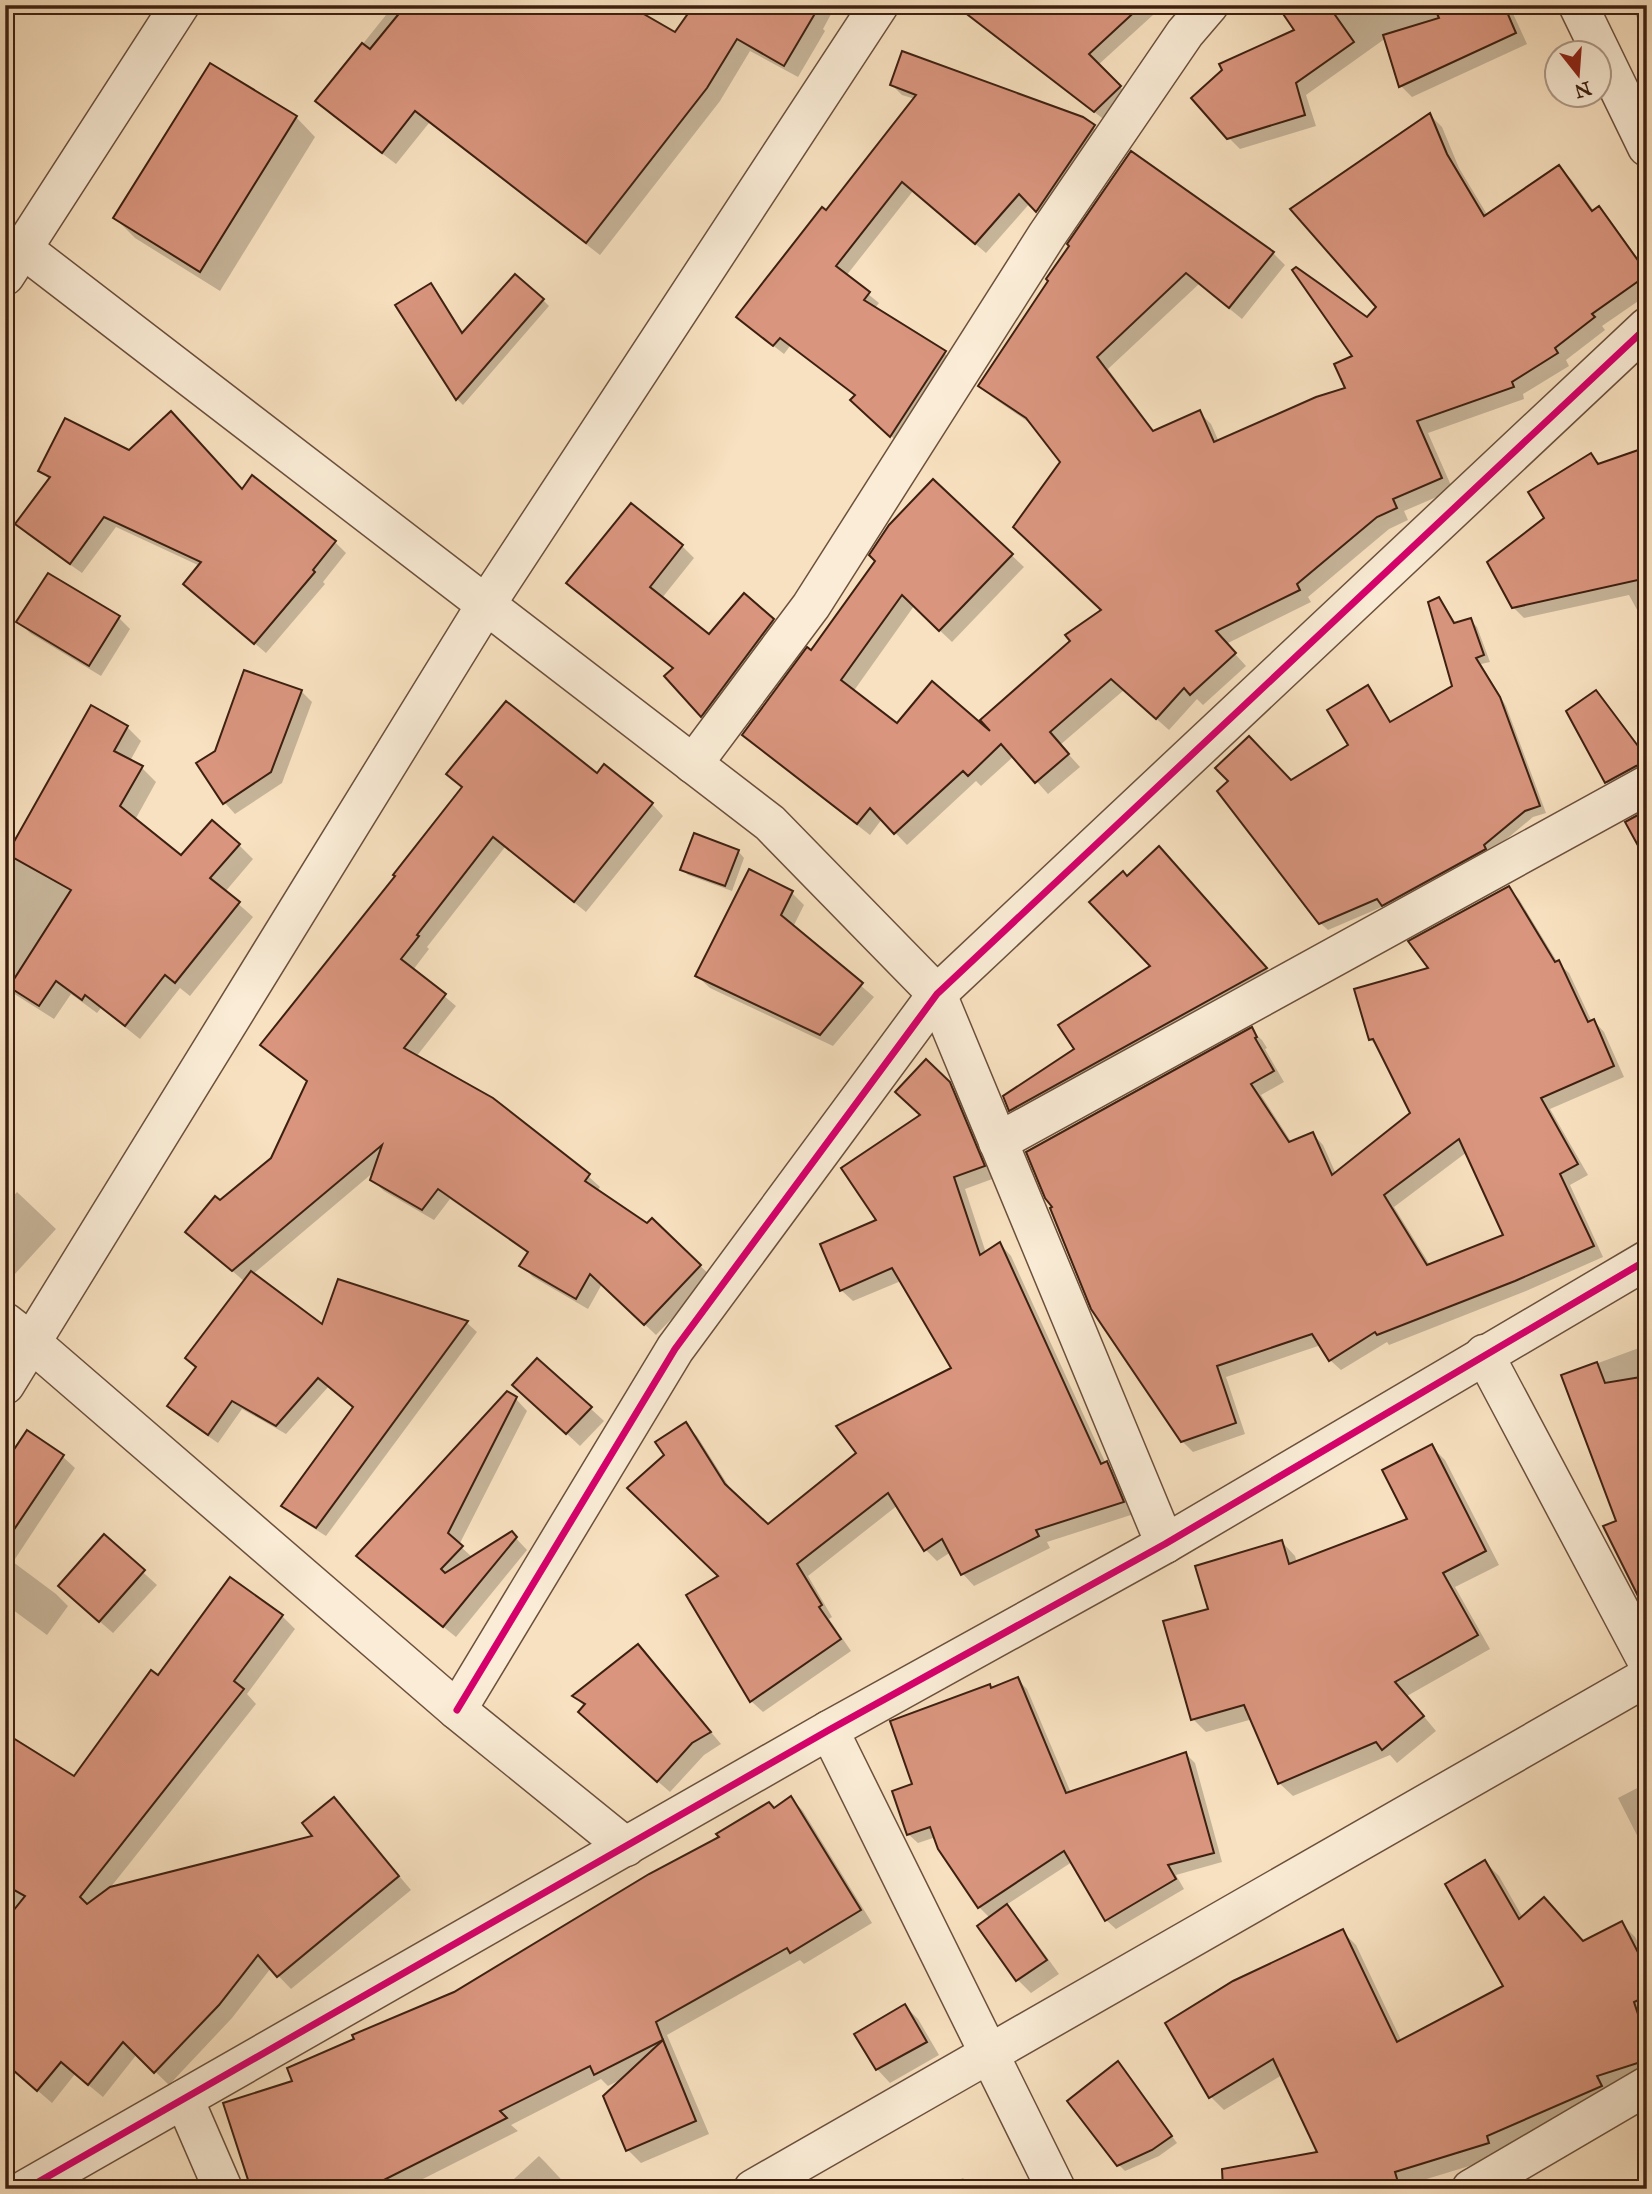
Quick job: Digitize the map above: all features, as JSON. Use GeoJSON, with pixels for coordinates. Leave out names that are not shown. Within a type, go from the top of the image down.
{"type":"FeatureCollection","features":[{"type":"Feature","properties":{"kind":"street"},"geometry":{"type":"LineString","coordinates":[[180,5],[13,262],[485,606],[770,823],[937,994],[1165,1544]]}},
{"type":"Feature","properties":{"kind":"street"},"geometry":{"type":"LineString","coordinates":[[5,1385],[19,1332],[485,606],[879,5]]}},
{"type":"Feature","properties":{"kind":"street"},"geometry":{"type":"LineString","coordinates":[[693,764],[811,606],[1047,235],[1185,33],[1209,5]]}},
{"type":"Feature","properties":{"kind":"street"},"geometry":{"type":"LineString","coordinates":[[1578,5],[1647,147]]}},
{"type":"Feature","properties":{"kind":"street"},"geometry":{"type":"LineString","coordinates":[[457,1710],[675,1349],[937,994],[1647,327]]}},
{"type":"Feature","properties":{"kind":"street"},"geometry":{"type":"LineString","coordinates":[[998,1142],[1647,785]]}},
{"type":"Feature","properties":{"kind":"street"},"geometry":{"type":"LineString","coordinates":[[26,2189],[829,1730],[1165,1544],[1647,1260]]}},
{"type":"Feature","properties":{"kind":"street"},"geometry":{"type":"LineString","coordinates":[[19,1332],[457,1710],[625,1847]]}},
{"type":"Feature","properties":{"kind":"street"},"geometry":{"type":"LineString","coordinates":[[1484,1354],[1647,1661]]}},
{"type":"Feature","properties":{"kind":"street"},"geometry":{"type":"LineString","coordinates":[[753,2189],[1647,1677]]}},
{"type":"Feature","properties":{"kind":"street"},"geometry":{"type":"LineString","coordinates":[[829,1730],[1056,2189]]}},
{"type":"Feature","properties":{"kind":"street"},"geometry":{"type":"LineString","coordinates":[[1471,2189],[1647,2086]]}},
{"type":"Feature","properties":{"kind":"street"},"geometry":{"type":"LineString","coordinates":[[184,2099],[223,2189]]}},
{"type":"Feature","properties":{"kind":"building"},"geometry":{"type":"Polygon","coordinates":[[[406,5],[628,5],[675,32],[689,12],[676,5],[820,5],[784,66],[737,39],[707,88],[586,243],[415,111],[382,153],[315,101],[362,43],[370,49],[406,5]]]}},
{"type":"Feature","properties":{"kind":"building"},"geometry":{"type":"Polygon","coordinates":[[[955,5],[1142,5],[1089,54],[1121,86],[1094,112],[955,5]]]}},
{"type":"Feature","properties":{"kind":"building"},"geometry":{"type":"Polygon","coordinates":[[[1277,5],[1328,5],[1354,42],[1296,83],[1305,115],[1227,139],[1191,98],[1222,70],[1219,64],[1294,30],[1277,5]]]}},
{"type":"Feature","properties":{"kind":"building"},"geometry":{"type":"Polygon","coordinates":[[[1433,5],[1504,5],[1516,33],[1399,87],[1383,35],[1439,18],[1433,5]]]}},
{"type":"Feature","properties":{"kind":"building"},"geometry":{"type":"Polygon","coordinates":[[[902,51],[1083,117],[1095,125],[1036,212],[1019,194],[975,244],[902,182],[836,266],[870,292],[864,300],[946,351],[890,437],[850,400],[855,395],[780,338],[773,346],[736,317],[822,207],[826,210],[916,95],[890,85],[902,51]]]}},
{"type":"Feature","properties":{"kind":"building"},"geometry":{"type":"Polygon","coordinates":[[[210,63],[297,116],[200,272],[113,218],[210,63]]]}},
{"type":"Feature","properties":{"kind":"building"},"geometry":{"type":"Polygon","coordinates":[[[1430,113],[1447,154],[1484,216],[1559,165],[1592,211],[1599,206],[1647,273],[1592,314],[1595,317],[1555,348],[1558,353],[1512,382],[1514,387],[1417,421],[1442,478],[1393,499],[1397,508],[1377,517],[1297,584],[1300,590],[1216,631],[1236,653],[1190,695],[1184,688],[1156,719],[1111,679],[1050,732],[1069,754],[1035,783],[1001,744],[968,776],[963,771],[894,834],[870,808],[857,824],[742,735],[807,647],[811,650],[875,561],[869,555],[889,525],[933,479],[1013,554],[939,631],[902,595],[841,680],[897,723],[932,681],[990,731],[980,720],[1070,641],[1065,635],[1101,610],[1013,527],[1060,462],[1026,418],[978,386],[1048,281],[1046,279],[1069,246],[1067,244],[1131,151],[1274,252],[1229,308],[1186,273],[1097,357],[1153,431],[1200,410],[1214,442],[1316,397],[1345,388],[1334,364],[1352,356],[1292,270],[1296,267],[1367,317],[1376,307],[1290,209],[1430,113]]]}},
{"type":"Feature","properties":{"kind":"building"},"geometry":{"type":"Polygon","coordinates":[[[515,274],[544,299],[456,400],[395,305],[431,283],[462,333],[515,274]]]}},
{"type":"Feature","properties":{"kind":"building"},"geometry":{"type":"Polygon","coordinates":[[[171,411],[242,489],[252,475],[336,541],[313,570],[315,572],[254,644],[183,584],[201,562],[104,517],[70,564],[15,524],[50,477],[38,471],[65,418],[129,450],[171,411]]]}},
{"type":"Feature","properties":{"kind":"building"},"geometry":{"type":"Polygon","coordinates":[[[1647,447],[1647,578],[1512,608],[1487,562],[1544,518],[1528,492],[1591,453],[1598,464],[1647,447]]]}},
{"type":"Feature","properties":{"kind":"building"},"geometry":{"type":"Polygon","coordinates":[[[631,503],[683,545],[650,587],[709,634],[744,593],[774,619],[701,717],[664,676],[673,668],[566,583],[631,503]]]}},
{"type":"Feature","properties":{"kind":"building"},"geometry":{"type":"Polygon","coordinates":[[[48,573],[120,616],[89,666],[16,622],[48,573]]]}},
{"type":"Feature","properties":{"kind":"building"},"geometry":{"type":"Polygon","coordinates":[[[1439,597],[1454,623],[1471,618],[1484,655],[1476,658],[1500,697],[1540,806],[1525,811],[1484,845],[1486,849],[1382,906],[1377,899],[1319,924],[1217,791],[1228,781],[1215,768],[1249,736],[1291,780],[1348,745],[1327,710],[1368,685],[1390,722],[1452,686],[1428,602],[1439,597]]]}},
{"type":"Feature","properties":{"kind":"building"},"geometry":{"type":"Polygon","coordinates":[[[244,670],[302,690],[271,772],[223,804],[196,763],[215,751],[244,670]]]}},
{"type":"Feature","properties":{"kind":"building"},"geometry":{"type":"Polygon","coordinates":[[[1596,690],[1647,758],[1647,763],[1605,783],[1566,711],[1596,690]]]}},
{"type":"Feature","properties":{"kind":"building"},"geometry":{"type":"Polygon","coordinates":[[[506,701],[597,773],[604,764],[653,803],[574,902],[493,837],[401,959],[446,994],[404,1048],[493,1098],[590,1174],[585,1181],[647,1223],[652,1218],[701,1265],[644,1325],[590,1274],[576,1299],[519,1266],[528,1252],[438,1189],[422,1210],[370,1180],[382,1145],[232,1271],[185,1232],[215,1196],[220,1200],[271,1158],[307,1081],[260,1045],[395,876],[393,875],[462,787],[446,774],[506,701]]]}},
{"type":"Feature","properties":{"kind":"building"},"geometry":{"type":"Polygon","coordinates":[[[91,705],[128,726],[114,751],[143,766],[120,806],[181,855],[212,820],[240,844],[210,878],[240,902],[175,983],[165,975],[125,1026],[85,995],[82,1000],[56,981],[39,1006],[9,987],[71,890],[7,854],[91,705]]]}},
{"type":"Feature","properties":{"kind":"building"},"geometry":{"type":"Polygon","coordinates":[[[1647,810],[1647,862],[1625,822],[1647,810]]]}},
{"type":"Feature","properties":{"kind":"building"},"geometry":{"type":"Polygon","coordinates":[[[694,833],[739,850],[725,886],[680,870],[694,833]]]}},
{"type":"Feature","properties":{"kind":"building"},"geometry":{"type":"Polygon","coordinates":[[[1159,846],[1267,968],[1009,1111],[1003,1096],[1074,1049],[1058,1025],[1150,966],[1089,902],[1123,871],[1127,876],[1159,846]]]}},
{"type":"Feature","properties":{"kind":"building"},"geometry":{"type":"Polygon","coordinates":[[[749,869],[793,891],[781,915],[863,983],[820,1035],[695,976],[749,869]]]}},
{"type":"Feature","properties":{"kind":"building"},"geometry":{"type":"Polygon","coordinates":[[[1509,886],[1555,962],[1559,960],[1588,1022],[1594,1019],[1614,1066],[1541,1098],[1578,1164],[1560,1174],[1594,1246],[1515,1281],[1377,1335],[1375,1332],[1329,1361],[1312,1334],[1217,1366],[1236,1423],[1181,1442],[1091,1309],[1050,1208],[1052,1207],[1045,1198],[1026,1152],[1252,1027],[1257,1037],[1255,1038],[1274,1071],[1251,1084],[1289,1142],[1313,1132],[1332,1175],[1410,1113],[1373,1039],[1369,1040],[1354,989],[1428,968],[1408,941],[1509,886]],[[1459,1139],[1384,1195],[1427,1265],[1503,1235],[1459,1139]]]}},
{"type":"Feature","properties":{"kind":"building"},"geometry":{"type":"Polygon","coordinates":[[[926,1059],[950,1082],[985,1166],[954,1177],[980,1255],[1000,1242],[1101,1464],[1107,1461],[1124,1502],[1036,1530],[1039,1536],[961,1575],[942,1539],[924,1551],[888,1493],[797,1564],[822,1605],[819,1607],[841,1639],[750,1702],[686,1595],[718,1576],[627,1488],[664,1455],[655,1442],[686,1422],[725,1484],[768,1524],[856,1453],[836,1426],[951,1368],[892,1268],[840,1291],[820,1244],[876,1220],[841,1168],[920,1115],[895,1092],[926,1059]]]}},
{"type":"Feature","properties":{"kind":"building"},"geometry":{"type":"Polygon","coordinates":[[[251,1271],[322,1324],[338,1279],[468,1321],[316,1528],[281,1506],[353,1407],[318,1378],[276,1426],[232,1401],[208,1435],[167,1406],[196,1367],[185,1358],[251,1271]]]}},
{"type":"Feature","properties":{"kind":"building"},"geometry":{"type":"Polygon","coordinates":[[[537,1358],[592,1407],[566,1434],[512,1385],[537,1358]]]}},
{"type":"Feature","properties":{"kind":"building"},"geometry":{"type":"Polygon","coordinates":[[[1597,1362],[1605,1383],[1647,1376],[1647,1614],[1603,1526],[1616,1521],[1561,1375],[1597,1362]]]}},
{"type":"Feature","properties":{"kind":"building"},"geometry":{"type":"Polygon","coordinates":[[[507,1391],[517,1397],[448,1533],[463,1546],[441,1569],[445,1573],[512,1531],[517,1537],[443,1627],[356,1556],[507,1391]]]}},
{"type":"Feature","properties":{"kind":"building"},"geometry":{"type":"Polygon","coordinates":[[[27,1430],[64,1455],[5,1543],[5,1463],[27,1430]]]}},
{"type":"Feature","properties":{"kind":"building"},"geometry":{"type":"Polygon","coordinates":[[[1432,1444],[1486,1551],[1443,1573],[1478,1635],[1395,1682],[1424,1716],[1382,1750],[1376,1742],[1278,1784],[1244,1705],[1191,1720],[1163,1621],[1208,1609],[1195,1566],[1282,1540],[1289,1564],[1407,1519],[1382,1470],[1432,1444]]]}},
{"type":"Feature","properties":{"kind":"building"},"geometry":{"type":"Polygon","coordinates":[[[104,1534],[145,1570],[99,1622],[58,1586],[104,1534]]]}},
{"type":"Feature","properties":{"kind":"building"},"geometry":{"type":"Polygon","coordinates":[[[230,1577],[283,1615],[234,1681],[244,1689],[80,1897],[87,1904],[110,1887],[312,1836],[302,1823],[334,1797],[399,1876],[277,1977],[258,1955],[219,2005],[154,2073],[123,2042],[88,2085],[61,2062],[37,2091],[5,2063],[5,1921],[25,1896],[5,1885],[5,1733],[74,1776],[151,1670],[158,1675],[230,1577]]]}},
{"type":"Feature","properties":{"kind":"building"},"geometry":{"type":"Polygon","coordinates":[[[638,1644],[711,1732],[692,1743],[657,1782],[578,1712],[585,1704],[572,1696],[638,1644]]]}},
{"type":"Feature","properties":{"kind":"building"},"geometry":{"type":"Polygon","coordinates":[[[1018,1677],[1066,1793],[1186,1752],[1214,1853],[1168,1865],[1176,1879],[1105,1921],[1064,1851],[978,1908],[938,1849],[930,1827],[907,1835],[892,1791],[912,1784],[890,1721],[990,1684],[991,1688],[1018,1677]]]}},
{"type":"Feature","properties":{"kind":"building"},"geometry":{"type":"Polygon","coordinates":[[[791,1796],[861,1910],[790,1953],[787,1948],[656,2022],[663,2040],[594,2075],[590,2066],[500,2111],[507,2118],[366,2189],[251,2189],[223,2103],[292,2081],[287,2068],[354,2039],[352,2035],[454,1992],[649,1874],[719,1837],[716,1834],[769,1802],[774,1808],[791,1796]]]}},
{"type":"Feature","properties":{"kind":"building"},"geometry":{"type":"Polygon","coordinates":[[[1485,1860],[1519,1919],[1544,1897],[1583,1941],[1622,1921],[1647,1970],[1647,1996],[1634,2002],[1647,2041],[1647,2060],[1597,2076],[1602,2086],[1487,2136],[1489,2143],[1395,2172],[1400,2189],[1223,2189],[1222,2169],[1317,2152],[1273,2059],[1209,2098],[1165,2023],[1233,1981],[1343,1929],[1397,2042],[1503,1986],[1445,1884],[1485,1860]]]}},
{"type":"Feature","properties":{"kind":"building"},"geometry":{"type":"Polygon","coordinates":[[[1007,1904],[1047,1960],[1016,1981],[977,1926],[1007,1904]]]}},
{"type":"Feature","properties":{"kind":"building"},"geometry":{"type":"Polygon","coordinates":[[[905,2004],[927,2042],[876,2070],[854,2034],[905,2004]]]}},
{"type":"Feature","properties":{"kind":"building"},"geometry":{"type":"Polygon","coordinates":[[[663,2040],[696,2121],[626,2151],[603,2096],[663,2040]]]}},
{"type":"Feature","properties":{"kind":"building"},"geometry":{"type":"Polygon","coordinates":[[[1118,2061],[1172,2136],[1152,2150],[1117,2166],[1067,2101],[1118,2061]]]}},
{"type":"Feature","properties":{"kind":"cycle path"},"geometry":{"type":"LineString","coordinates":[[457,1710],[675,1349],[937,994],[1647,327]]}},
{"type":"Feature","properties":{"kind":"cycle path"},"geometry":{"type":"LineString","coordinates":[[26,2189],[829,1730],[1165,1544],[1647,1260]]}}]}
